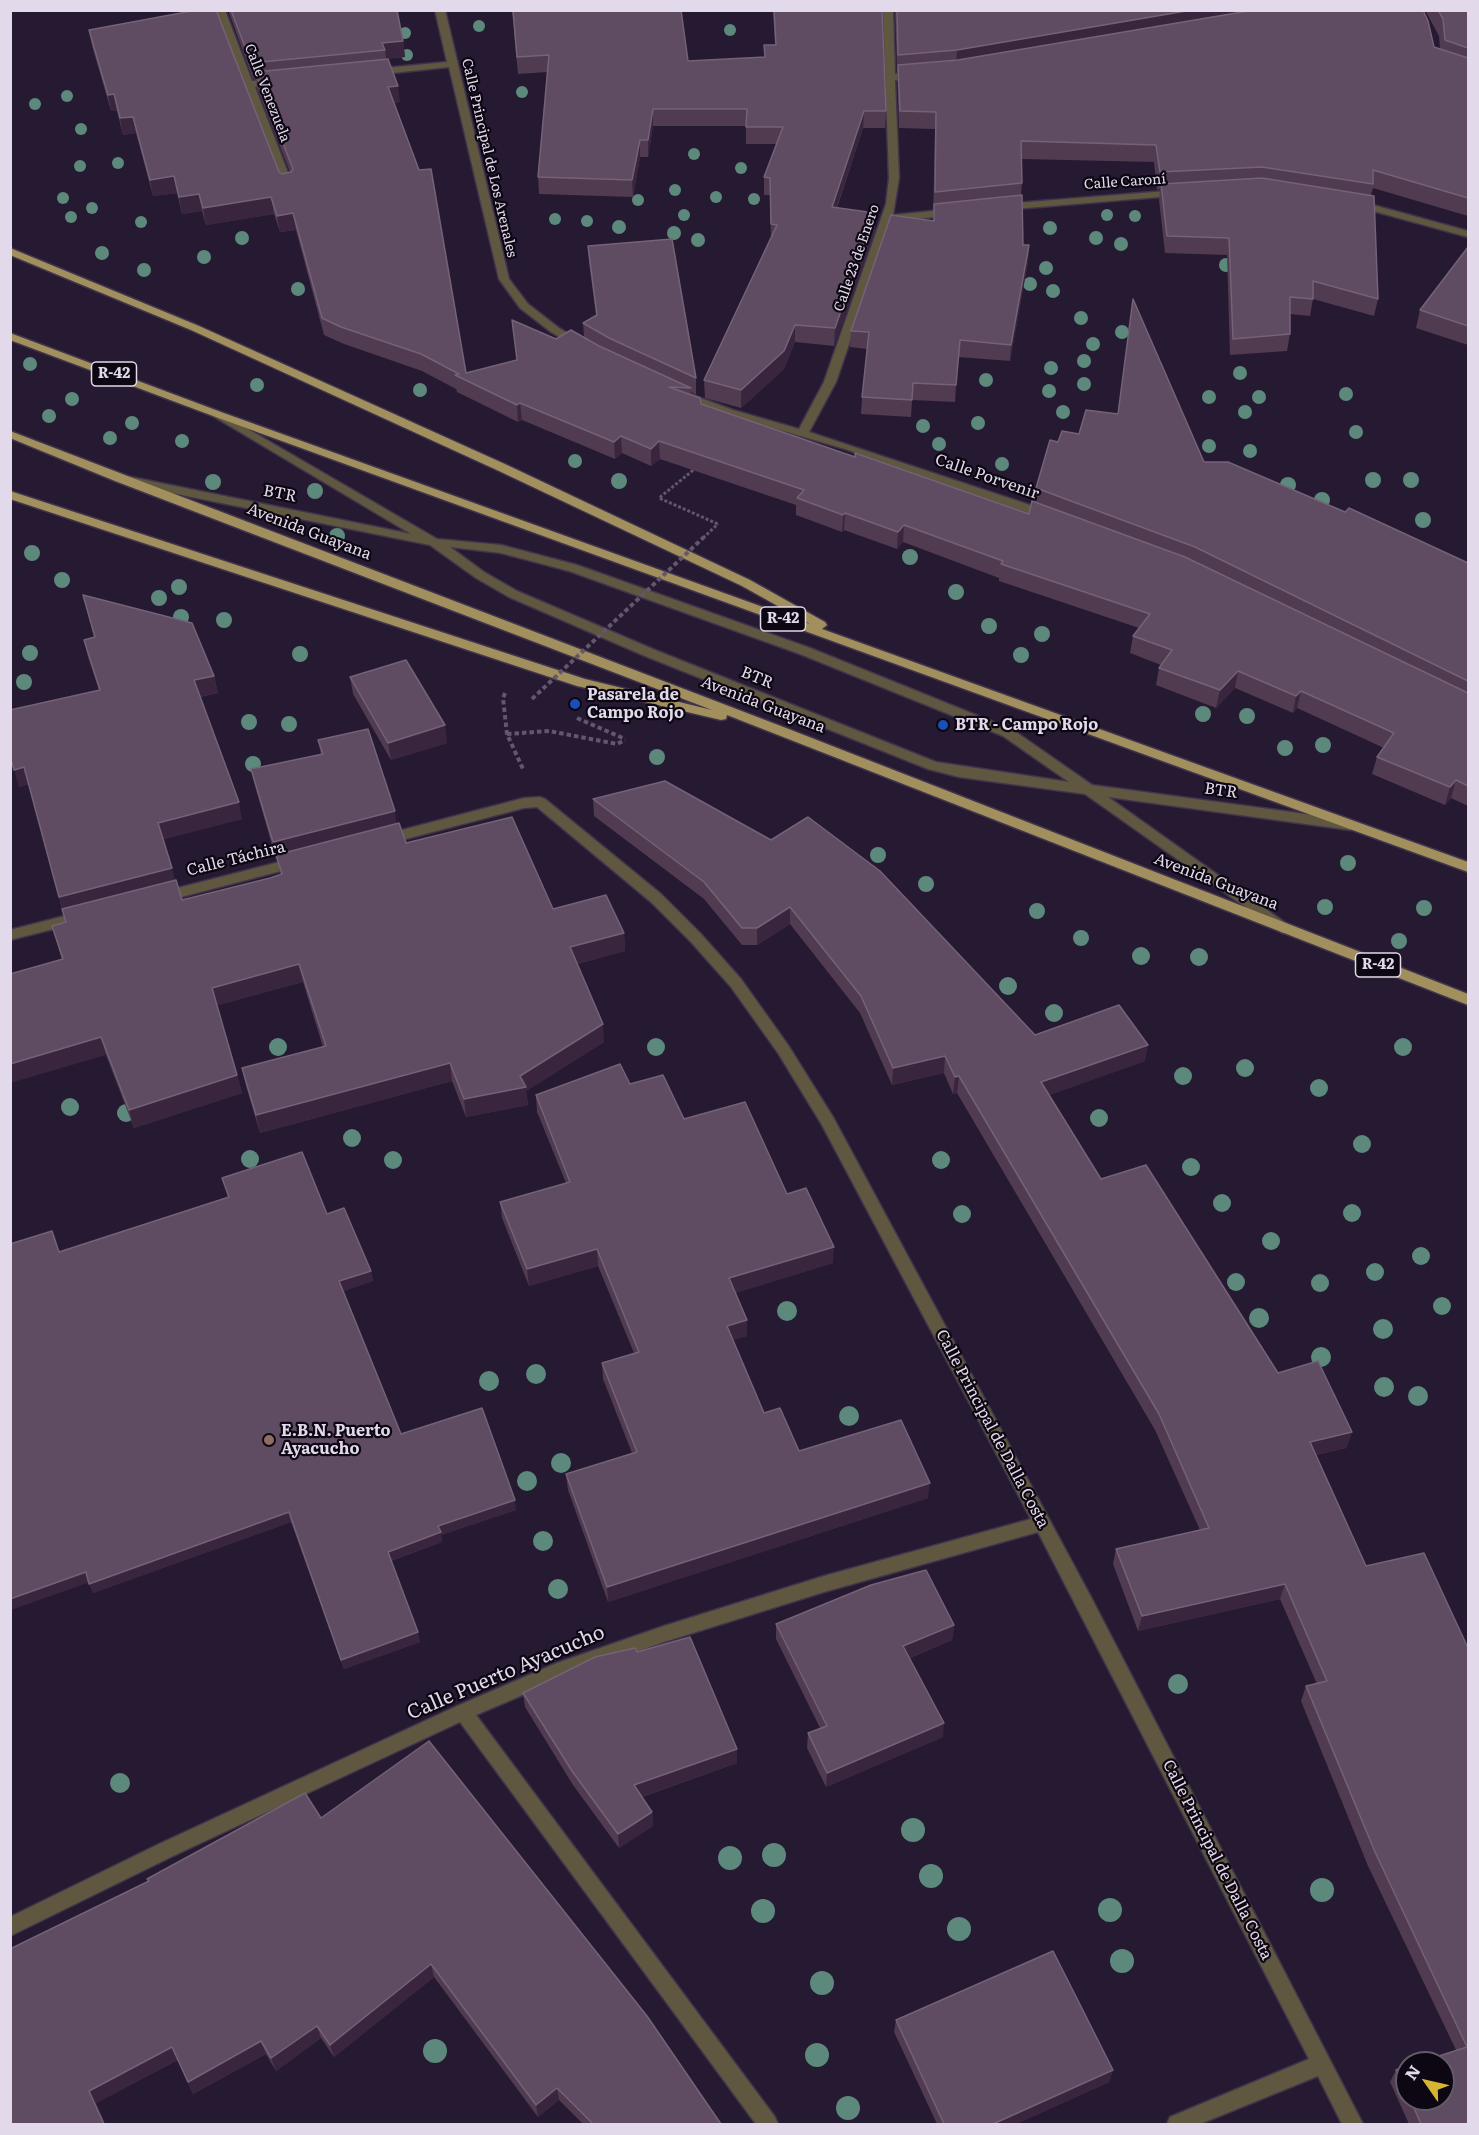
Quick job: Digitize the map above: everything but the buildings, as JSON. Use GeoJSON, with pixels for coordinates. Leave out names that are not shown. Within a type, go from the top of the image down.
{"type":"FeatureCollection","features":[{"type":"Feature","properties":{"kind":"main road"},"geometry":{"type":"LineString","coordinates":[[10,251],[195,328],[503,468],[746,583],[860,647]]}},
{"type":"Feature","properties":{"kind":"main road","name":"R-42"},"geometry":{"type":"LineString","coordinates":[[10,336],[187,401],[216,414],[1468,867]]}},
{"type":"Feature","properties":{"kind":"main road","name":"Avenida Guayana"},"geometry":{"type":"LineString","coordinates":[[10,434],[119,478],[781,731],[1468,1000]]}},
{"type":"Feature","properties":{"kind":"main road"},"geometry":{"type":"LineString","coordinates":[[10,495],[582,683],[781,731]]}},
{"type":"Feature","properties":{"kind":"street","name":"Calle Venezuela"},"geometry":{"type":"LineString","coordinates":[[220,10],[288,186]]}},
{"type":"Feature","properties":{"kind":"street","name":"Calle Principal de Los Arenales"},"geometry":{"type":"LineString","coordinates":[[440,10],[504,279],[524,306],[555,330],[587,349]]}},
{"type":"Feature","properties":{"kind":"street","name":"Calle 23 de Enero"},"geometry":{"type":"LineString","coordinates":[[803,433],[830,382],[891,204],[894,178],[888,10]]}},
{"type":"Feature","properties":{"kind":"street"},"geometry":{"type":"LineString","coordinates":[[362,73],[453,64]]}},
{"type":"Feature","properties":{"kind":"street"},"geometry":{"type":"LineString","coordinates":[[891,77],[927,75]]}},
{"type":"Feature","properties":{"kind":"street"},"geometry":{"type":"LineString","coordinates":[[249,84],[283,81]]}},
{"type":"Feature","properties":{"kind":"street","name":"Calle Caroní"},"geometry":{"type":"LineString","coordinates":[[988,208],[1191,192]]}},
{"type":"Feature","properties":{"kind":"street"},"geometry":{"type":"LineString","coordinates":[[1347,201],[1468,234]]}},
{"type":"Feature","properties":{"kind":"street"},"geometry":{"type":"LineString","coordinates":[[887,219],[965,211]]}},
{"type":"Feature","properties":{"kind":"street","name":"Calle Porvenir"},"geometry":{"type":"LineString","coordinates":[[668,389],[729,412],[803,433],[1055,518]]}},
{"type":"Feature","properties":{"kind":"street","name":"BTR"},"geometry":{"type":"LineString","coordinates":[[216,414],[434,542],[480,575],[513,594],[650,653],[933,766],[959,772],[1350,825]]}},
{"type":"Feature","properties":{"kind":"street","name":"BTR"},"geometry":{"type":"LineString","coordinates":[[119,478],[434,542],[501,549],[573,568],[805,651],[1008,733],[1288,930]]}},
{"type":"Feature","properties":{"kind":"street"},"geometry":{"type":"LineString","coordinates":[[374,842],[524,803],[540,802]]}},
{"type":"Feature","properties":{"kind":"street","name":"Calle Principal de Dalla Costa"},"geometry":{"type":"LineString","coordinates":[[540,802],[656,898],[736,982],[783,1049],[828,1121],[1042,1523],[1353,2124]]}},
{"type":"Feature","properties":{"kind":"street","name":"Calle Táchira"},"geometry":{"type":"LineString","coordinates":[[145,901],[315,857]]}},
{"type":"Feature","properties":{"kind":"street"},"geometry":{"type":"LineString","coordinates":[[10,935],[100,912]]}},
{"type":"Feature","properties":{"kind":"street","name":"Calle Puerto Ayacucho"},"geometry":{"type":"LineString","coordinates":[[10,1927],[166,1850],[463,1712],[563,1669],[664,1634],[824,1584],[1042,1523]]}},
{"type":"Feature","properties":{"kind":"street"},"geometry":{"type":"LineString","coordinates":[[463,1712],[768,2124]]}},
{"type":"Feature","properties":{"kind":"street"},"geometry":{"type":"LineString","coordinates":[[1177,2124],[1322,2064]]}},
{"type":"Feature","properties":{"kind":"path"},"geometry":{"type":"LineString","coordinates":[[532,699],[718,524],[659,498],[702,462]]}},
{"type":"Feature","properties":{"kind":"path"},"geometry":{"type":"LineString","coordinates":[[517,661],[503,698],[507,734],[540,802]]}},
{"type":"Feature","properties":{"kind":"path"},"geometry":{"type":"LineString","coordinates":[[507,734],[549,731],[617,744],[626,740]]}},
{"type":"Feature","properties":{"kind":"place","name":"Pasarela de Campo Rojo"},"geometry":{"type":"Point","coordinates":[575,704]}},
{"type":"Feature","properties":{"kind":"place","name":"BTR - Campo Rojo"},"geometry":{"type":"Point","coordinates":[943,725]}},
{"type":"Feature","properties":{"kind":"place","name":"E.B.N. Puerto Ayacucho"},"geometry":{"type":"Point","coordinates":[269,1440]}}]}
